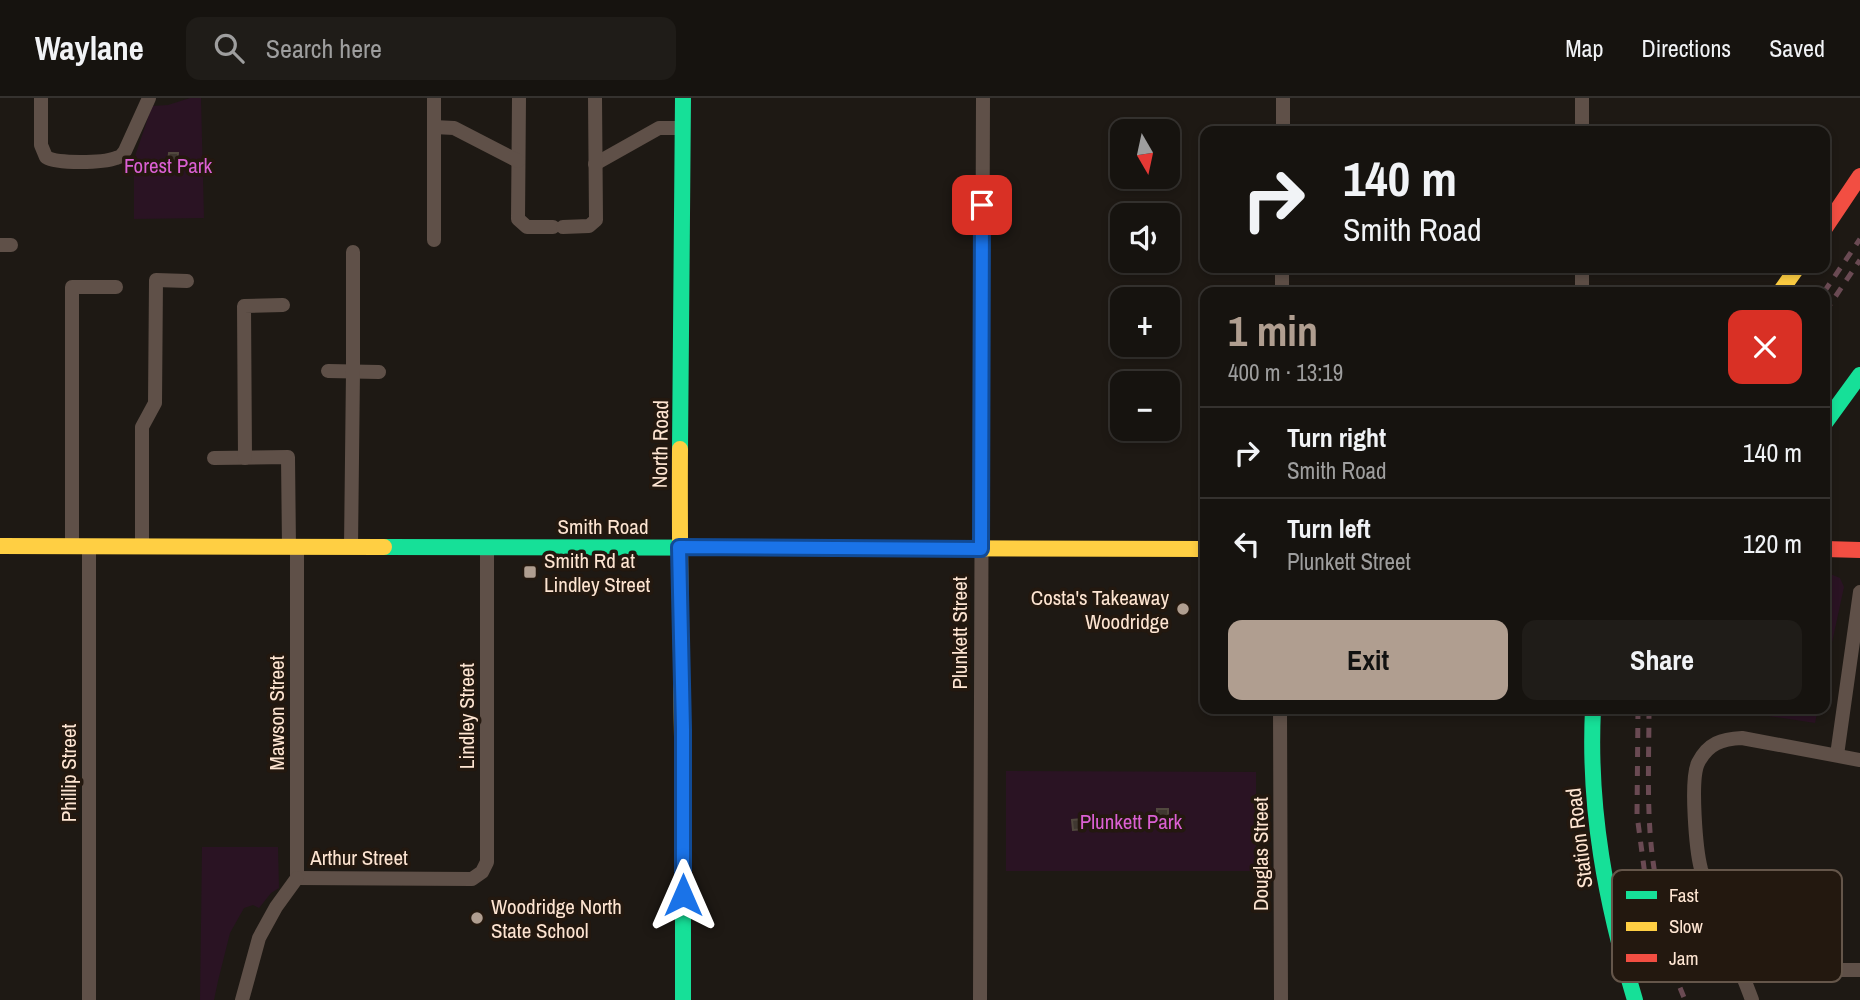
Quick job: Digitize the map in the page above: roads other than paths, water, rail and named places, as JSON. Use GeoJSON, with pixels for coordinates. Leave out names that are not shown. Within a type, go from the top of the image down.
{"type":"FeatureCollection","features":[{"type":"Feature","properties":{"kind":"street"},"geometry":{"type":"LineString","coordinates":[[41,98],[41,145],[46,157],[55,161],[104,161],[121,156],[125,151],[149,98]]}},
{"type":"Feature","properties":{"kind":"street"},"geometry":{"type":"LineString","coordinates":[[434,98],[434,240]]}},
{"type":"Feature","properties":{"kind":"street"},"geometry":{"type":"LineString","coordinates":[[519,98],[518,219],[527,227],[589,226],[596,220],[595,98]]}},
{"type":"Feature","properties":{"kind":"street","name":"North Road"},"geometry":{"type":"LineString","coordinates":[[683,98],[679,547],[683,729],[683,1000]]}},
{"type":"Feature","properties":{"kind":"street","name":"Plunkett Street"},"geometry":{"type":"LineString","coordinates":[[980,1000],[983,98]]}},
{"type":"Feature","properties":{"kind":"street"},"geometry":{"type":"LineString","coordinates":[[1283,98],[1283,126]]}},
{"type":"Feature","properties":{"kind":"street"},"geometry":{"type":"LineString","coordinates":[[1582,98],[1582,126]]}},
{"type":"Feature","properties":{"kind":"street"},"geometry":{"type":"LineString","coordinates":[[434,127],[454,128],[518,161]]}},
{"type":"Feature","properties":{"kind":"street"},"geometry":{"type":"LineString","coordinates":[[595,164],[659,128],[682,128]]}},
{"type":"Feature","properties":{"kind":"street"},"geometry":{"type":"LineString","coordinates":[[1830,221],[1860,176]]}},
{"type":"Feature","properties":{"kind":"street"},"geometry":{"type":"LineString","coordinates":[[351,547],[353,252]]}},
{"type":"Feature","properties":{"kind":"street"},"geometry":{"type":"LineString","coordinates":[[142,547],[142,427],[155,403],[156,280],[187,281]]}},
{"type":"Feature","properties":{"kind":"street"},"geometry":{"type":"LineString","coordinates":[[72,547],[72,287],[116,287]]}},
{"type":"Feature","properties":{"kind":"street"},"geometry":{"type":"LineString","coordinates":[[214,458],[245,458],[244,306],[283,305]]}},
{"type":"Feature","properties":{"kind":"street"},"geometry":{"type":"LineString","coordinates":[[328,371],[379,372]]}},
{"type":"Feature","properties":{"kind":"street"},"geometry":{"type":"LineString","coordinates":[[1830,416],[1860,376]]}},
{"type":"Feature","properties":{"kind":"street","name":"Mawson Street"},"geometry":{"type":"LineString","coordinates":[[245,458],[288,457],[293,548],[297,878]]}},
{"type":"Feature","properties":{"kind":"street","name":"Smith Road"},"geometry":{"type":"LineString","coordinates":[[0,546],[1200,548]]}},
{"type":"Feature","properties":{"kind":"street","name":"Phillip Street"},"geometry":{"type":"LineString","coordinates":[[89,547],[89,1000]]}},
{"type":"Feature","properties":{"kind":"street","name":"Lindley Street"},"geometry":{"type":"LineString","coordinates":[[472,878],[482,873],[487,862],[487,547]]}},
{"type":"Feature","properties":{"kind":"street"},"geometry":{"type":"LineString","coordinates":[[1830,549],[1860,550]]}},
{"type":"Feature","properties":{"kind":"street"},"geometry":{"type":"LineString","coordinates":[[1837,755],[1860,592]]}},
{"type":"Feature","properties":{"kind":"street","name":"Douglas Street"},"geometry":{"type":"LineString","coordinates":[[1280,714],[1281,1000]]}},
{"type":"Feature","properties":{"kind":"street","name":"Station Road"},"geometry":{"type":"LineString","coordinates":[[1593,714],[1593,785],[1599,841],[1612,916]]}},
{"type":"Feature","properties":{"kind":"street"},"geometry":{"type":"LineString","coordinates":[[1702,870],[1696,837],[1694,796],[1697,764],[1708,750],[1723,739],[1742,738],[1860,760]]}},
{"type":"Feature","properties":{"kind":"street","name":"Arthur Street"},"geometry":{"type":"LineString","coordinates":[[242,1000],[259,938],[276,907],[297,878],[472,878]]}},
{"type":"Feature","properties":{"kind":"street"},"geometry":{"type":"LineString","coordinates":[[1842,970],[1860,970]]}},
{"type":"Feature","properties":{"kind":"street","name":"Station Road"},"geometry":{"type":"LineString","coordinates":[[1630,982],[1635,1000]]}},
{"type":"Feature","properties":{"kind":"street"},"geometry":{"type":"LineString","coordinates":[[1745,982],[1752,1000]]}},
{"type":"Feature","properties":{"kind":"railway"},"geometry":{"type":"LineString","coordinates":[[1827,287],[1860,239]]}},
{"type":"Feature","properties":{"kind":"railway"},"geometry":{"type":"LineString","coordinates":[[1830,305],[1860,260]]}},
{"type":"Feature","properties":{"kind":"railway"},"geometry":{"type":"LineString","coordinates":[[1638,714],[1637,815],[1644,870]]}},
{"type":"Feature","properties":{"kind":"railway"},"geometry":{"type":"LineString","coordinates":[[1649,714],[1648,784],[1655,870]]}},
{"type":"Feature","properties":{"kind":"railway"},"geometry":{"type":"LineString","coordinates":[[1678,982],[1685,1000]]}},
{"type":"Feature","properties":{"kind":"place","name":"Smith Rd at Lindley Street"},"geometry":{"type":"Point","coordinates":[530,572]}},
{"type":"Feature","properties":{"kind":"place","name":"Costa's Takeaway Woodridge"},"geometry":{"type":"Point","coordinates":[1183,609]}},
{"type":"Feature","properties":{"kind":"place","name":"Woodridge North State School"},"geometry":{"type":"Point","coordinates":[477,918]}},
{"type":"Feature","properties":{"kind":"park label","name":"Forest Park"},"geometry":{"type":"Point","coordinates":[168,165]}},
{"type":"Feature","properties":{"kind":"park label","name":"Plunkett Park"},"geometry":{"type":"Point","coordinates":[1131,821]}}]}
